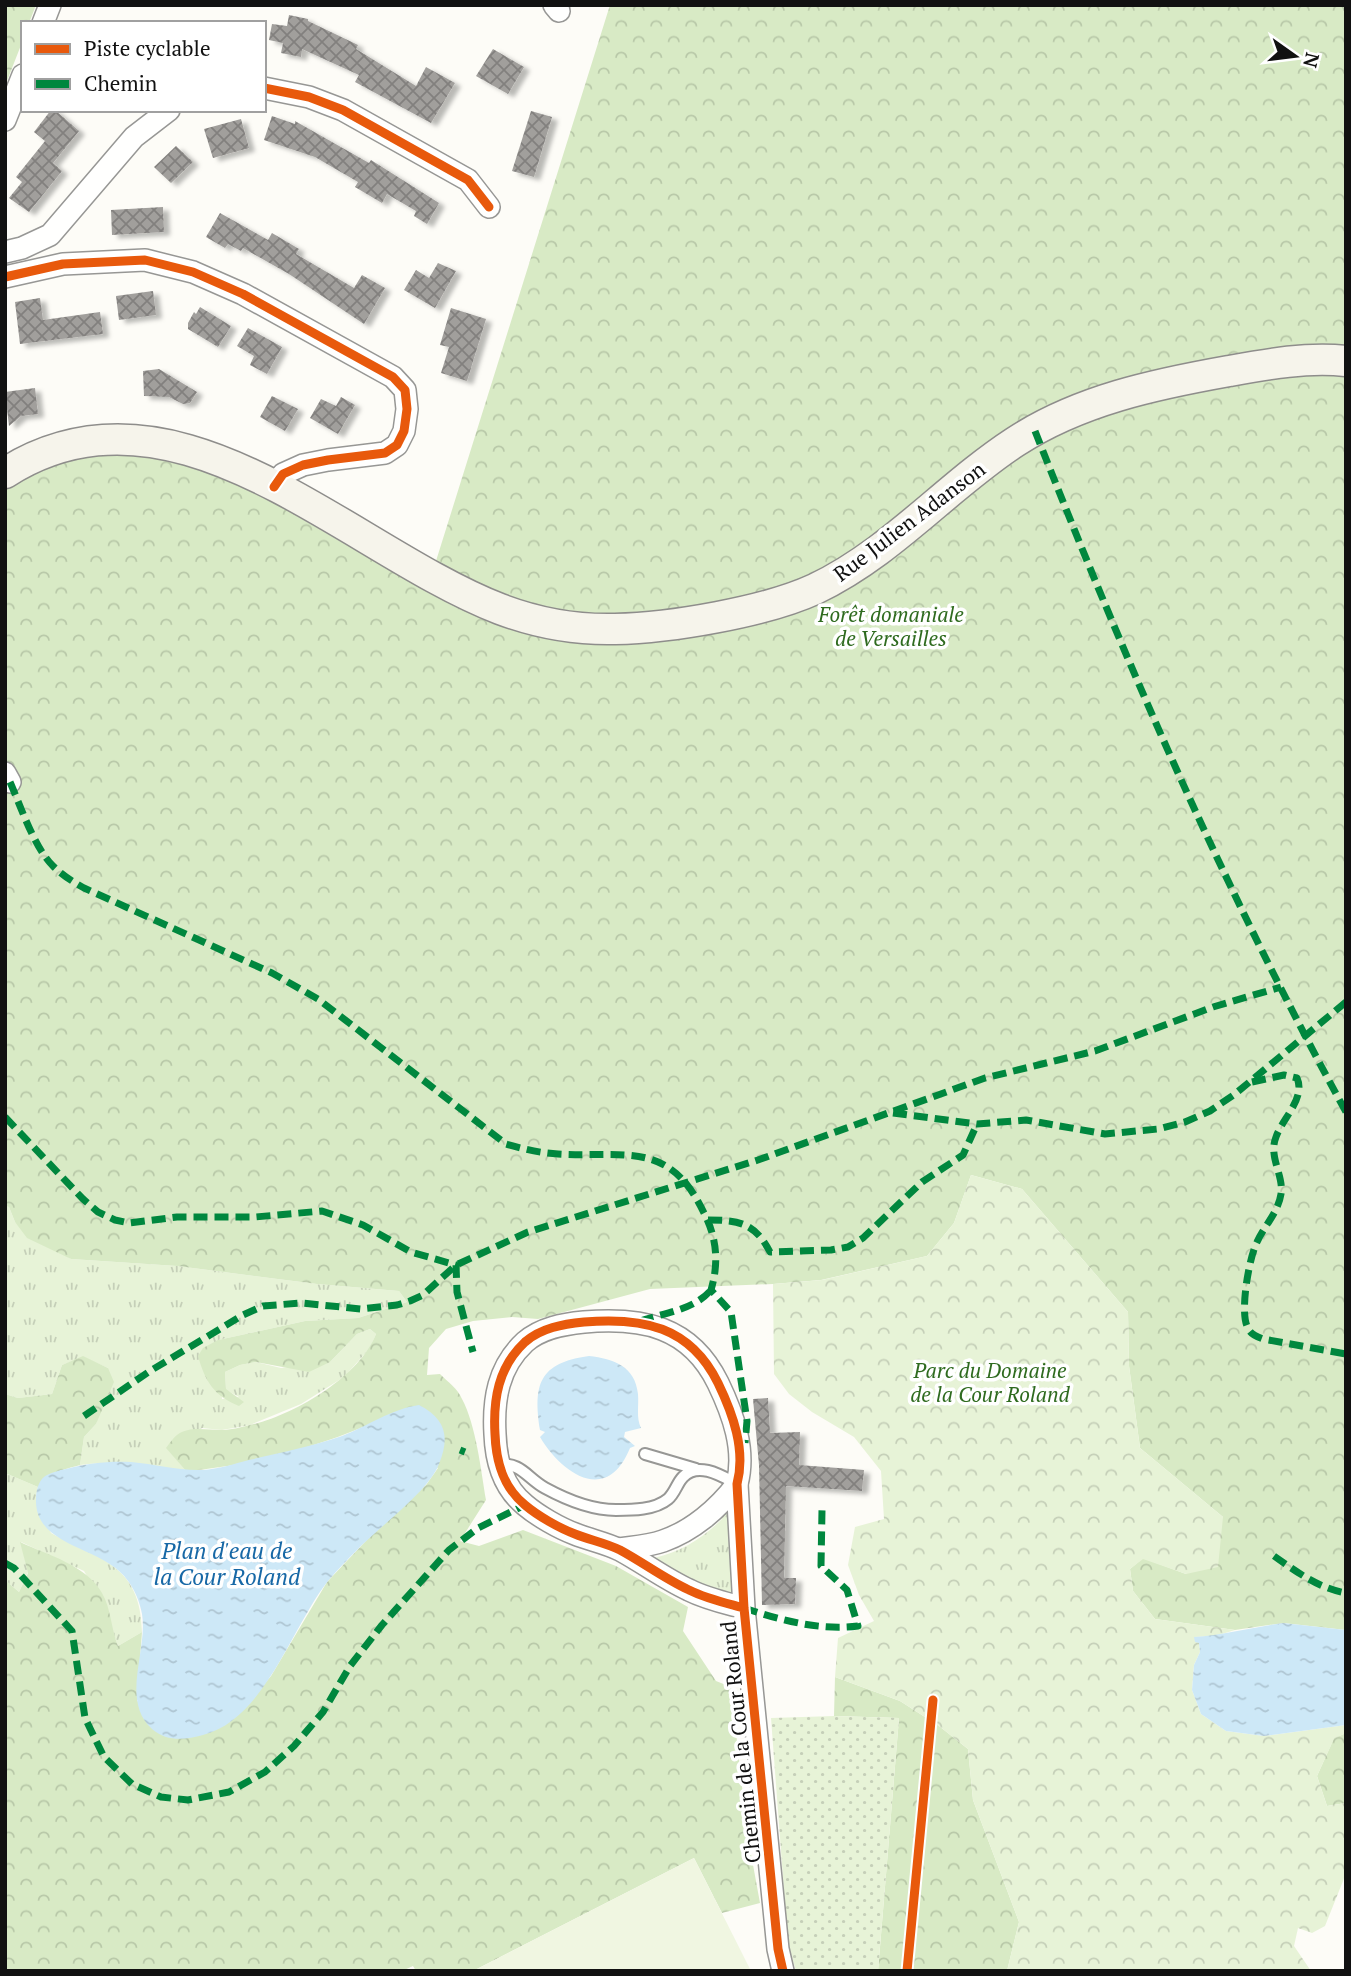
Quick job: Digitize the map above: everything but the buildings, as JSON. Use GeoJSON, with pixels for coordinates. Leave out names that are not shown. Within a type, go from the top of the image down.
{"type":"FeatureCollection","features":[{"type":"Feature","properties":{"kind":"main road","name":"Rue Julien Adanson"},"geometry":{"type":"LineString","coordinates":[[5,473],[32,457],[63,446],[106,438],[152,440],[203,454],[274,487],[448,584],[502,610],[570,627],[643,628],[748,610],[799,596],[818,587],[880,549],[1017,441],[1075,411],[1133,392],[1210,374],[1286,362],[1346,361]]}},
{"type":"Feature","properties":{"kind":"street"},"geometry":{"type":"LineString","coordinates":[[5,120],[21,80]]}},
{"type":"Feature","properties":{"kind":"street"},"geometry":{"type":"LineString","coordinates":[[266,88],[309,97],[343,110],[468,180],[489,207]]}},
{"type":"Feature","properties":{"kind":"street"},"geometry":{"type":"LineString","coordinates":[[5,252],[22,248],[50,235],[134,137],[166,112]]}},
{"type":"Feature","properties":{"kind":"street"},"geometry":{"type":"LineString","coordinates":[[5,277],[63,264],[145,260],[193,272],[243,294],[393,377],[405,390],[407,409],[404,431],[397,445],[385,453],[303,465],[284,474],[274,487]]}},
{"type":"Feature","properties":{"kind":"street"},"geometry":{"type":"LineString","coordinates":[[618,1549],[662,1542],[700,1522],[727,1498],[739,1476],[739,1444],[727,1402],[700,1353],[661,1328],[616,1321],[572,1323],[545,1329],[526,1341],[513,1355],[497,1390],[495,1435],[499,1465],[507,1485],[526,1505],[571,1533],[618,1549],[690,1591],[744,1608]]}},
{"type":"Feature","properties":{"kind":"street","name":"Chemin de la Cour Roland"},"geometry":{"type":"LineString","coordinates":[[739,1476],[744,1608],[778,1949],[783,1971]]}},
{"type":"Feature","properties":{"kind":"lane"},"geometry":{"type":"LineString","coordinates":[[645,1454],[720,1475],[739,1476]]}},
{"type":"Feature","properties":{"kind":"lane"},"geometry":{"type":"LineString","coordinates":[[499,1465],[514,1464],[534,1481],[576,1503],[600,1510],[645,1508],[666,1501],[682,1478],[698,1469]]}},
{"type":"Feature","properties":{"kind":"green space"},"geometry":{"type":"Polygon","coordinates":[[[5,5],[36,5],[30,21],[21,21],[21,45],[5,86],[5,5]]]}},
{"type":"Feature","properties":{"kind":"green space","name":"Forêt domaniale de Versailles"},"geometry":{"type":"Polygon","coordinates":[[[610,5],[1346,5],[1346,1630],[1283,1623],[1235,1630],[1155,1619],[1133,1591],[1130,1569],[1143,1558],[1186,1574],[1223,1517],[1140,1448],[1129,1366],[1128,1312],[1022,1189],[971,1175],[954,1223],[927,1256],[821,1280],[650,1289],[538,1319],[512,1317],[473,1321],[446,1329],[429,1348],[427,1375],[440,1374],[460,1395],[471,1422],[482,1475],[486,1500],[460,1541],[479,1546],[523,1530],[616,1566],[688,1607],[683,1631],[716,1681],[731,1687],[747,1832],[760,1903],[722,1913],[694,1858],[473,1971],[416,1971],[413,1966],[402,1971],[5,1971],[5,1580],[19,1592],[28,1573],[20,1542],[66,1562],[95,1583],[107,1605],[118,1646],[142,1632],[137,1701],[208,1733],[239,1714],[271,1676],[327,1582],[378,1528],[426,1485],[438,1468],[363,1427],[276,1456],[230,1466],[186,1471],[166,1448],[177,1435],[194,1429],[225,1430],[243,1427],[302,1405],[322,1393],[355,1366],[376,1334],[370,1329],[357,1334],[330,1362],[309,1372],[256,1362],[225,1372],[226,1389],[244,1402],[239,1406],[223,1397],[207,1380],[198,1356],[203,1348],[218,1340],[305,1321],[358,1318],[407,1302],[399,1291],[317,1284],[177,1266],[71,1259],[27,1238],[15,1222],[9,1207],[5,1206],[5,787],[17,779],[5,759],[5,490],[26,470],[129,446],[229,477],[422,588],[436,561],[610,5]]]}},
{"type":"Feature","properties":{"kind":"green space","name":"Parc du Domaine de la Cour Roland"},"geometry":{"type":"Polygon","coordinates":[[[971,1175],[1022,1189],[1128,1312],[1129,1366],[1140,1448],[1223,1517],[1218,1567],[1186,1574],[1143,1559],[1130,1569],[1133,1591],[1155,1619],[1235,1630],[1216,1636],[1195,1637],[1199,1642],[1200,1652],[1194,1665],[1192,1690],[1201,1714],[1226,1731],[1264,1736],[1346,1725],[1346,1733],[1334,1739],[1317,1776],[1327,1806],[1346,1803],[1346,1872],[1325,1926],[1312,1933],[1298,1928],[1294,1946],[1311,1971],[1007,1971],[1019,1922],[973,1800],[968,1749],[900,1701],[835,1677],[838,1638],[874,1621],[859,1595],[848,1565],[855,1527],[884,1519],[881,1471],[854,1437],[812,1412],[789,1394],[774,1374],[773,1284],[822,1280],[927,1256],[954,1223],[971,1175]]]}},
{"type":"Feature","properties":{"kind":"green space"},"geometry":{"type":"Polygon","coordinates":[[[5,1206],[9,1207],[15,1222],[71,1259],[177,1266],[317,1284],[399,1291],[407,1302],[358,1318],[305,1321],[218,1340],[222,1399],[239,1397],[226,1390],[225,1372],[240,1365],[256,1362],[281,1368],[330,1362],[357,1334],[370,1329],[376,1334],[370,1348],[344,1377],[301,1404],[250,1425],[222,1430],[202,1428],[167,1448],[186,1471],[120,1463],[80,1465],[84,1437],[96,1424],[108,1368],[83,1357],[62,1365],[52,1394],[18,1398],[5,1394],[5,1206]]]}},
{"type":"Feature","properties":{"kind":"green space"},"geometry":{"type":"Polygon","coordinates":[[[83,1356],[108,1368],[114,1382],[96,1424],[84,1437],[80,1465],[51,1475],[38,1487],[5,1473],[5,1394],[18,1398],[52,1394],[62,1365],[83,1356]]]}},
{"type":"Feature","properties":{"kind":"green space"},"geometry":{"type":"Polygon","coordinates":[[[5,1473],[38,1487],[36,1496],[51,1533],[101,1558],[126,1578],[140,1610],[142,1632],[118,1646],[109,1613],[84,1571],[21,1542],[28,1572],[19,1592],[5,1580],[5,1473]]]}},
{"type":"Feature","properties":{"kind":"green space"},"geometry":{"type":"Polygon","coordinates":[[[723,1512],[729,1515],[733,1594],[700,1589],[650,1560],[650,1555],[654,1558],[683,1548],[707,1533],[722,1519],[718,1514],[723,1512]]]}},
{"type":"Feature","properties":{"kind":"green space"},"geometry":{"type":"Polygon","coordinates":[[[835,1677],[900,1701],[968,1749],[973,1800],[1019,1922],[1007,1971],[878,1971],[899,1718],[834,1716],[835,1677]]]}},
{"type":"Feature","properties":{"kind":"green space"},"geometry":{"type":"Polygon","coordinates":[[[771,1718],[899,1718],[878,1971],[796,1971],[788,1944],[771,1718]]]}},
{"type":"Feature","properties":{"kind":"green space"},"geometry":{"type":"Polygon","coordinates":[[[1346,1733],[1346,1803],[1327,1806],[1317,1776],[1334,1738],[1346,1733]]]}},
{"type":"Feature","properties":{"kind":"green space"},"geometry":{"type":"Polygon","coordinates":[[[694,1858],[751,1971],[473,1971],[694,1858]]]}},
{"type":"Feature","properties":{"kind":"water"},"geometry":{"type":"Polygon","coordinates":[[[589,1356],[607,1359],[628,1370],[636,1384],[641,1428],[625,1432],[624,1437],[635,1446],[630,1448],[620,1465],[609,1476],[597,1479],[585,1478],[572,1472],[549,1450],[540,1437],[545,1432],[540,1430],[538,1414],[539,1388],[550,1370],[572,1359],[589,1356]]]}},
{"type":"Feature","properties":{"kind":"water","name":"Plan d'eau de la Cour Roland"},"geometry":{"type":"Polygon","coordinates":[[[419,1405],[435,1416],[445,1437],[439,1464],[433,1475],[328,1581],[275,1669],[244,1711],[225,1726],[190,1738],[176,1739],[152,1729],[143,1717],[136,1690],[143,1628],[137,1597],[117,1569],[46,1528],[38,1515],[36,1499],[42,1479],[61,1470],[107,1462],[131,1462],[194,1470],[220,1467],[331,1440],[399,1410],[419,1405]]]}},
{"type":"Feature","properties":{"kind":"water"},"geometry":{"type":"Polygon","coordinates":[[[1283,1623],[1346,1630],[1346,1725],[1264,1736],[1226,1731],[1201,1714],[1192,1690],[1194,1665],[1200,1652],[1199,1643],[1195,1642],[1194,1637],[1283,1623]]]}},
{"type":"Feature","properties":{"kind":"marked path"},"geometry":{"type":"LineString","coordinates":[[1035,431],[1105,604],[1180,776],[1260,946],[1346,1112]]}},
{"type":"Feature","properties":{"kind":"marked path"},"geometry":{"type":"LineString","coordinates":[[10,782],[40,848],[53,866],[64,875],[84,888],[272,973],[318,999],[506,1144],[551,1153],[643,1157],[676,1173],[690,1189],[712,1232],[716,1260],[711,1290],[731,1312],[747,1421],[745,1443]]}},
{"type":"Feature","properties":{"kind":"marked path"},"geometry":{"type":"LineString","coordinates":[[84,1416],[150,1371],[243,1315],[263,1306],[301,1303],[361,1309],[410,1301],[423,1295],[456,1265],[528,1232],[758,1160],[985,1078],[1095,1051],[1213,1007],[1281,987]]}},
{"type":"Feature","properties":{"kind":"marked path"},"geometry":{"type":"LineString","coordinates":[[893,1113],[977,1124],[1026,1120],[1105,1134],[1158,1129],[1185,1122],[1210,1111],[1235,1094],[1346,1002]]}},
{"type":"Feature","properties":{"kind":"marked path"},"geometry":{"type":"LineString","coordinates":[[1252,1082],[1284,1075],[1297,1078],[1299,1086],[1296,1101],[1274,1144],[1281,1194],[1251,1260],[1244,1308],[1247,1326],[1253,1334],[1263,1339],[1346,1354]]}},
{"type":"Feature","properties":{"kind":"marked path"},"geometry":{"type":"LineString","coordinates":[[5,1117],[83,1199],[98,1212],[115,1220],[129,1223],[177,1217],[255,1217],[322,1211],[363,1225],[411,1252],[456,1265],[457,1292],[473,1352]]}},
{"type":"Feature","properties":{"kind":"marked path"},"geometry":{"type":"LineString","coordinates":[[708,1220],[745,1225],[758,1235],[770,1252],[848,1247],[863,1238],[922,1182],[963,1155],[977,1124]]}},
{"type":"Feature","properties":{"kind":"marked path"},"geometry":{"type":"LineString","coordinates":[[640,1321],[687,1306],[711,1290]]}},
{"type":"Feature","properties":{"kind":"marked path"},"geometry":{"type":"LineString","coordinates":[[460,1450],[465,1452]]}},
{"type":"Feature","properties":{"kind":"marked path"},"geometry":{"type":"LineString","coordinates":[[5,1563],[14,1568],[72,1631],[85,1718],[104,1757],[132,1784],[161,1797],[188,1800],[229,1792],[265,1772],[294,1746],[323,1712],[350,1666],[382,1625],[449,1550],[478,1528],[525,1505]]}},
{"type":"Feature","properties":{"kind":"marked path"},"geometry":{"type":"LineString","coordinates":[[744,1608],[815,1626],[858,1626],[847,1590],[821,1566],[822,1510]]}},
{"type":"Feature","properties":{"kind":"marked path"},"geometry":{"type":"LineString","coordinates":[[1274,1556],[1317,1583],[1346,1593]]}},
{"type":"Feature","properties":{"kind":"cycle path"},"geometry":{"type":"LineString","coordinates":[[266,88],[309,97],[343,110],[468,180],[489,207]]}},
{"type":"Feature","properties":{"kind":"cycle path"},"geometry":{"type":"LineString","coordinates":[[5,277],[63,264],[145,260],[193,272],[243,294],[393,377],[405,390],[407,409],[404,431],[397,445],[385,453],[303,465],[283,474],[274,487]]}},
{"type":"Feature","properties":{"kind":"cycle path"},"geometry":{"type":"LineString","coordinates":[[744,1608],[696,1593],[671,1581],[620,1550],[549,1521],[517,1498],[506,1482],[499,1464],[495,1409],[503,1373],[525,1342],[538,1333],[584,1322],[625,1321],[662,1329],[679,1337],[707,1364],[729,1407],[739,1445],[737,1484],[744,1608],[778,1949],[783,1971]]}},
{"type":"Feature","properties":{"kind":"cycle path"},"geometry":{"type":"LineString","coordinates":[[907,1971],[933,1700]]}}]}
